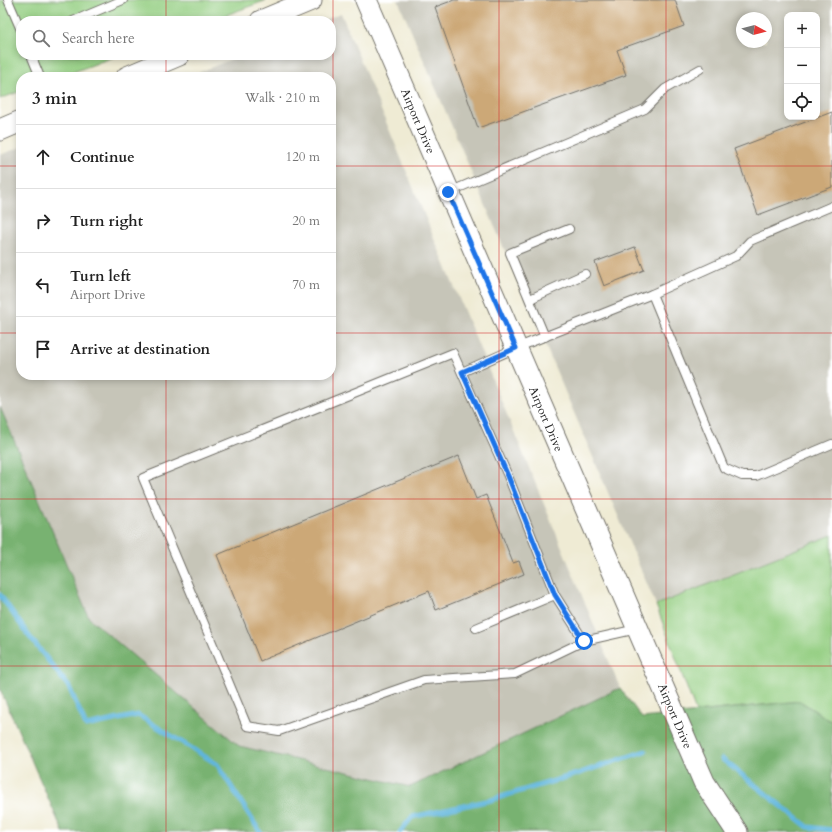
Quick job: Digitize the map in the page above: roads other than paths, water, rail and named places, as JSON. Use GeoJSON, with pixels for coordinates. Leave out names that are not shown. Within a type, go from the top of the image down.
{"type":"FeatureCollection","features":[{"type":"Feature","properties":{"kind":"street"},"geometry":{"type":"LineString","coordinates":[[273,16],[311,0]]}},
{"type":"Feature","properties":{"kind":"street","name":"Airport Drive"},"geometry":{"type":"LineString","coordinates":[[366,0],[704,782],[737,832]]}},
{"type":"Feature","properties":{"kind":"street"},"geometry":{"type":"LineString","coordinates":[[139,72],[168,60]]}},
{"type":"Feature","properties":{"kind":"street"},"geometry":{"type":"LineString","coordinates":[[0,130],[16,123]]}},
{"type":"Feature","properties":{"kind":"lane"},"geometry":{"type":"LineString","coordinates":[[8,0],[16,18]]}},
{"type":"Feature","properties":{"kind":"lane"},"geometry":{"type":"LineString","coordinates":[[85,16],[124,0]]}},
{"type":"Feature","properties":{"kind":"lane"},"geometry":{"type":"LineString","coordinates":[[33,60],[38,72]]}},
{"type":"Feature","properties":{"kind":"lane"},"geometry":{"type":"LineString","coordinates":[[448,192],[645,109],[665,89],[700,69]]}},
{"type":"Feature","properties":{"kind":"lane"},"geometry":{"type":"LineString","coordinates":[[462,372],[516,348],[652,294],[736,256],[750,241],[832,206]]}},
{"type":"Feature","properties":{"kind":"lane"},"geometry":{"type":"LineString","coordinates":[[545,337],[510,253],[568,228]]}},
{"type":"Feature","properties":{"kind":"lane"},"geometry":{"type":"LineString","coordinates":[[530,299],[585,274]]}},
{"type":"Feature","properties":{"kind":"lane"},"geometry":{"type":"LineString","coordinates":[[652,294],[724,468],[742,476],[756,476],[832,444]]}},
{"type":"Feature","properties":{"kind":"lane"},"geometry":{"type":"LineString","coordinates":[[584,641],[555,595],[508,476],[453,353],[143,478],[248,726],[279,731],[424,680],[515,674],[584,641],[637,629]]}},
{"type":"Feature","properties":{"kind":"lane"},"geometry":{"type":"LineString","coordinates":[[476,628],[555,595]]}},
{"type":"Feature","properties":{"kind":"waterway"},"geometry":{"type":"LineString","coordinates":[[0,595],[29,636],[69,687],[86,726],[138,715],[217,764],[260,832]]}},
{"type":"Feature","properties":{"kind":"waterway"},"geometry":{"type":"LineString","coordinates":[[400,832],[412,817],[491,800],[577,774],[645,751]]}},
{"type":"Feature","properties":{"kind":"waterway"},"geometry":{"type":"LineString","coordinates":[[722,759],[808,827],[832,830]]}}]}
